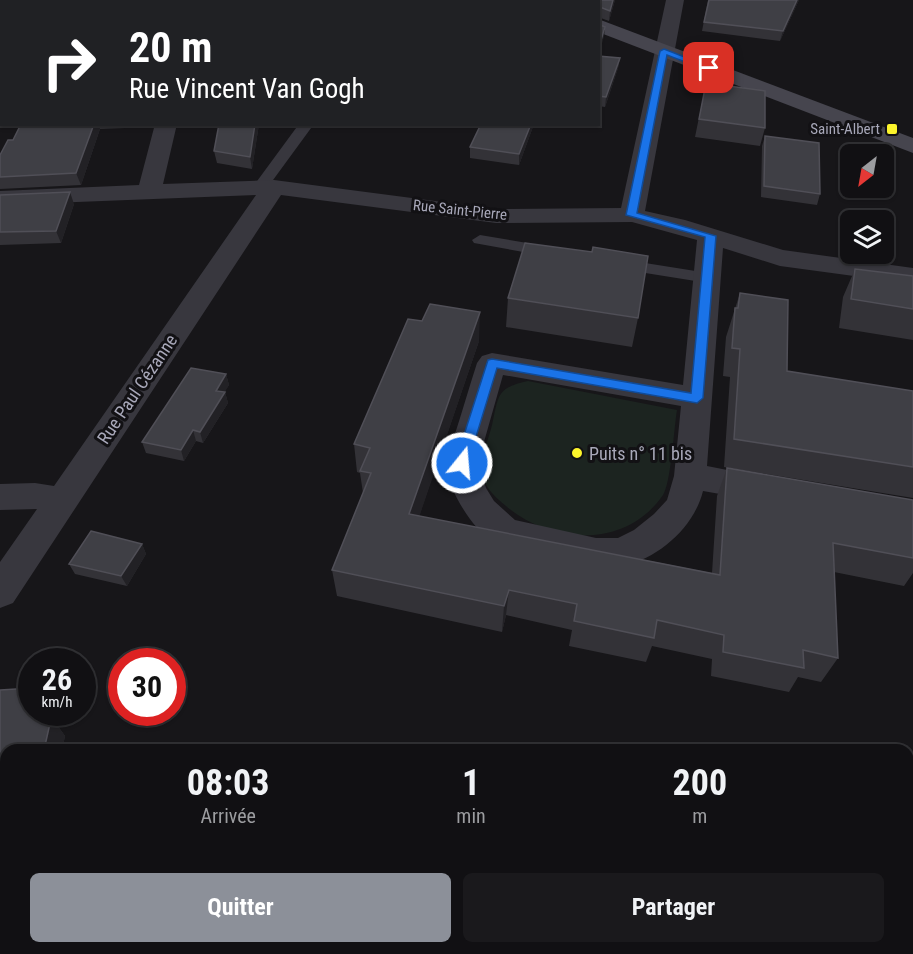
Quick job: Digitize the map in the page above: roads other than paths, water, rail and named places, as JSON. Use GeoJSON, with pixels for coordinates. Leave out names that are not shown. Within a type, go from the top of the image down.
{"type":"FeatureCollection","features":[{"type":"Feature","properties":{"kind":"street"},"geometry":{"type":"LineString","coordinates":[[632,215],[675,0]]}},
{"type":"Feature","properties":{"kind":"street"},"geometry":{"type":"LineString","coordinates":[[600,26],[913,146]]}},
{"type":"Feature","properties":{"kind":"street"},"geometry":{"type":"LineString","coordinates":[[149,192],[166,126]]}},
{"type":"Feature","properties":{"kind":"street","name":"Rue Saint-Pierre"},"geometry":{"type":"LineString","coordinates":[[0,198],[267,187],[496,216],[632,215],[780,258],[913,276]]}},
{"type":"Feature","properties":{"kind":"street","name":"Rue Paul Cézanne"},"geometry":{"type":"LineString","coordinates":[[0,592],[267,187]]}},
{"type":"Feature","properties":{"kind":"street"},"geometry":{"type":"LineString","coordinates":[[697,398],[492,363],[462,463],[470,490],[482,511],[503,530],[527,538],[596,553],[622,552],[646,540],[666,524],[682,506],[690,476],[708,278],[710,236]]}},
{"type":"Feature","properties":{"kind":"street"},"geometry":{"type":"LineString","coordinates":[[690,476],[796,494]]}},
{"type":"Feature","properties":{"kind":"street"},"geometry":{"type":"LineString","coordinates":[[0,497],[35,496],[62,500]]}},
{"type":"Feature","properties":{"kind":"lane"},"geometry":{"type":"LineString","coordinates":[[267,187],[306,126]]}},
{"type":"Feature","properties":{"kind":"lane"},"geometry":{"type":"LineString","coordinates":[[480,240],[571,255]]}},
{"type":"Feature","properties":{"kind":"lane"},"geometry":{"type":"LineString","coordinates":[[605,261],[708,278]]}},
{"type":"Feature","properties":{"kind":"place","name":"Saint-Albert"},"geometry":{"type":"Point","coordinates":[892,129]}},
{"type":"Feature","properties":{"kind":"place","name":"Puits n° 11 bis"},"geometry":{"type":"Point","coordinates":[577,453]}}]}
